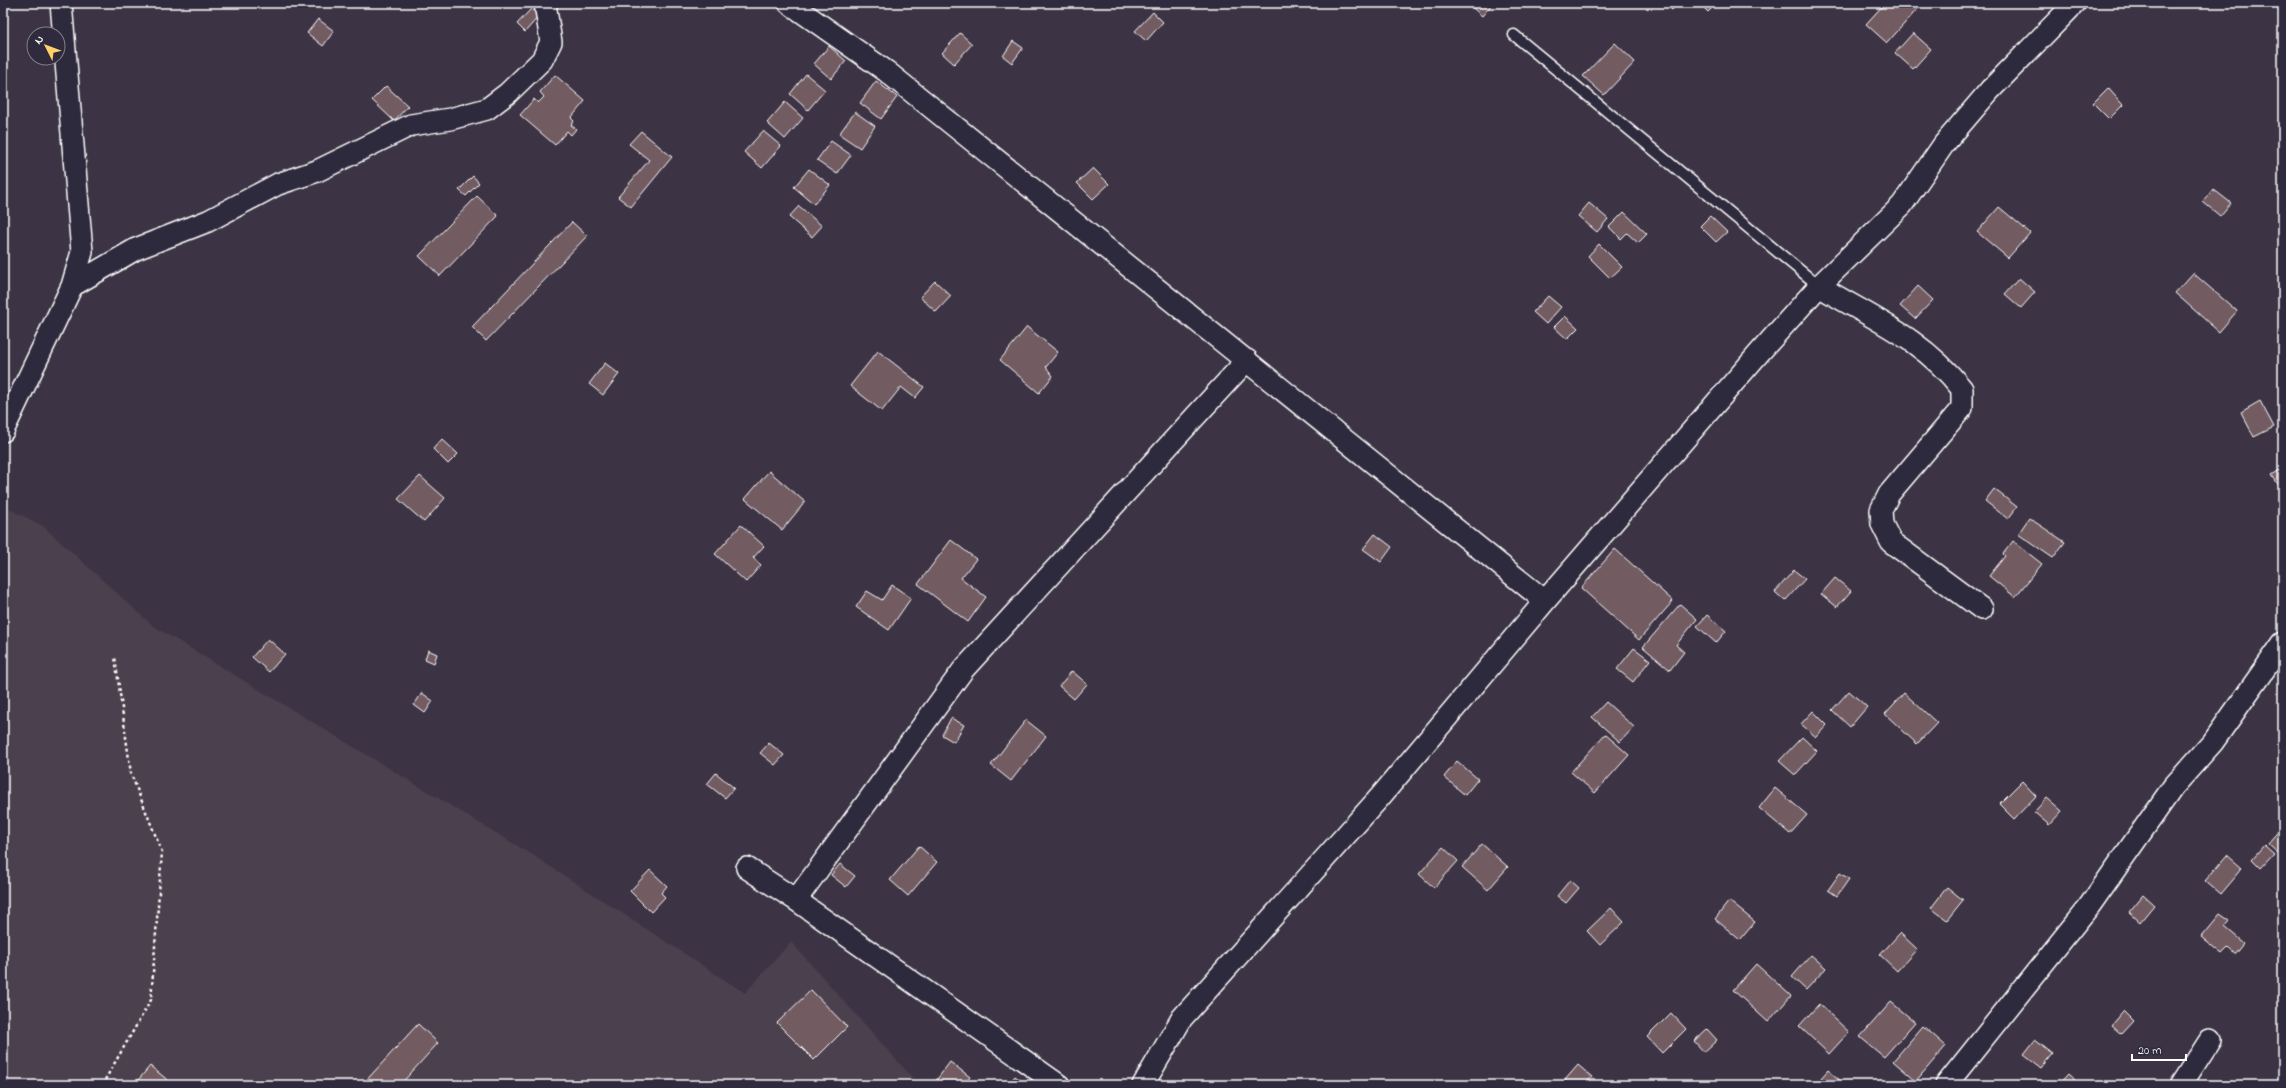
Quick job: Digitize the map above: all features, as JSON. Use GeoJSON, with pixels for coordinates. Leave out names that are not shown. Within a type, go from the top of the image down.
{"type":"FeatureCollection","features":[{"type":"Feature","properties":{"kind":"street"},"geometry":{"type":"LineString","coordinates":[[3,431],[72,286],[82,252],[61,3]]}},
{"type":"Feature","properties":{"kind":"street"},"geometry":{"type":"LineString","coordinates":[[72,286],[136,249],[208,221],[278,184],[317,171],[411,125],[450,119],[487,109],[508,93],[542,60],[551,42],[545,3]]}},
{"type":"Feature","properties":{"kind":"street"},"geometry":{"type":"LineString","coordinates":[[789,3],[886,71],[1545,601]]}},
{"type":"Feature","properties":{"kind":"street"},"geometry":{"type":"LineString","coordinates":[[1143,1085],[1182,1018],[1380,797],[1545,601],[1819,286],[1902,205],[1944,144],[1990,90],[2075,3]]}},
{"type":"Feature","properties":{"kind":"street"},"geometry":{"type":"LineString","coordinates":[[1819,286],[1901,333],[1925,350],[1950,374],[1962,389],[1962,408],[1890,494],[1881,510],[1882,524],[1891,542],[1982,609]]}},
{"type":"Feature","properties":{"kind":"street"},"geometry":{"type":"LineString","coordinates":[[796,900],[963,670],[1247,360]]}},
{"type":"Feature","properties":{"kind":"street"},"geometry":{"type":"LineString","coordinates":[[1946,1085],[2090,905],[2173,786],[2213,742],[2283,643]]}},
{"type":"Feature","properties":{"kind":"street"},"geometry":{"type":"LineString","coordinates":[[747,868],[796,900],[1059,1085]]}},
{"type":"Feature","properties":{"kind":"street"},"geometry":{"type":"LineString","coordinates":[[2181,1085],[2210,1040]]}},
{"type":"Feature","properties":{"kind":"lane"},"geometry":{"type":"LineString","coordinates":[[1514,35],[1819,286]]}},
{"type":"Feature","properties":{"kind":"path"},"geometry":{"type":"LineString","coordinates":[[102,1085],[152,1000],[162,852],[131,774],[114,656]]}},
{"type":"Feature","properties":{"kind":"shaded area"},"geometry":{"type":"Polygon","coordinates":[[[3,506],[43,526],[152,625],[534,856],[745,993],[791,942],[919,1085],[3,1085],[3,506]]]}},
{"type":"Feature","properties":{"kind":"building"},"geometry":{"type":"Polygon","coordinates":[[[1467,3],[1491,3],[1492,4],[1482,16],[1467,3]]]}},
{"type":"Feature","properties":{"kind":"building"},"geometry":{"type":"Polygon","coordinates":[[[1664,3],[1678,3],[1672,10],[1664,3]]]}},
{"type":"Feature","properties":{"kind":"building"},"geometry":{"type":"Polygon","coordinates":[[[1699,3],[1717,3],[1708,12],[1699,3]]]}},
{"type":"Feature","properties":{"kind":"building"},"geometry":{"type":"Polygon","coordinates":[[[1885,3],[1922,4],[1887,43],[1866,24],[1885,3]]]}},
{"type":"Feature","properties":{"kind":"building"},"geometry":{"type":"Polygon","coordinates":[[[531,9],[539,16],[525,32],[517,24],[531,9]]]}},
{"type":"Feature","properties":{"kind":"building"},"geometry":{"type":"Polygon","coordinates":[[[1153,12],[1163,22],[1146,41],[1135,31],[1153,12]]]}},
{"type":"Feature","properties":{"kind":"building"},"geometry":{"type":"Polygon","coordinates":[[[318,19],[334,31],[323,46],[307,33],[318,19]]]}},
{"type":"Feature","properties":{"kind":"building"},"geometry":{"type":"Polygon","coordinates":[[[960,33],[972,44],[954,64],[942,53],[960,33]]]}},
{"type":"Feature","properties":{"kind":"building"},"geometry":{"type":"Polygon","coordinates":[[[1913,33],[1931,49],[1913,69],[1895,53],[1913,33]]]}},
{"type":"Feature","properties":{"kind":"building"},"geometry":{"type":"Polygon","coordinates":[[[1013,41],[1023,48],[1012,63],[1003,56],[1013,41]]]}},
{"type":"Feature","properties":{"kind":"building"},"geometry":{"type":"Polygon","coordinates":[[[1615,43],[1635,62],[1604,95],[1583,76],[1615,43]]]}},
{"type":"Feature","properties":{"kind":"building"},"geometry":{"type":"Polygon","coordinates":[[[829,46],[846,61],[831,79],[814,64],[829,46]]]}},
{"type":"Feature","properties":{"kind":"building"},"geometry":{"type":"Polygon","coordinates":[[[806,74],[825,90],[808,110],[790,94],[806,74]]]}},
{"type":"Feature","properties":{"kind":"building"},"geometry":{"type":"Polygon","coordinates":[[[555,75],[585,101],[571,118],[574,121],[571,125],[576,129],[571,135],[567,131],[555,145],[520,115],[534,99],[538,103],[544,97],[540,92],[555,75]]]}},
{"type":"Feature","properties":{"kind":"building"},"geometry":{"type":"Polygon","coordinates":[[[876,81],[897,97],[881,119],[860,103],[876,81]]]}},
{"type":"Feature","properties":{"kind":"building"},"geometry":{"type":"Polygon","coordinates":[[[386,86],[408,106],[394,121],[372,100],[386,86]]]}},
{"type":"Feature","properties":{"kind":"building"},"geometry":{"type":"Polygon","coordinates":[[[2108,88],[2123,105],[2109,119],[2093,103],[2108,88]]]}},
{"type":"Feature","properties":{"kind":"building"},"geometry":{"type":"Polygon","coordinates":[[[785,102],[803,118],[785,139],[767,123],[785,102]]]}},
{"type":"Feature","properties":{"kind":"building"},"geometry":{"type":"Polygon","coordinates":[[[855,112],[875,126],[860,148],[839,134],[855,112]]]}},
{"type":"Feature","properties":{"kind":"building"},"geometry":{"type":"Polygon","coordinates":[[[641,131],[672,157],[631,207],[618,197],[649,160],[629,144],[641,131]]]}},
{"type":"Feature","properties":{"kind":"building"},"geometry":{"type":"Polygon","coordinates":[[[763,131],[781,146],[762,168],[744,152],[763,131]]]}},
{"type":"Feature","properties":{"kind":"building"},"geometry":{"type":"Polygon","coordinates":[[[831,141],[851,155],[837,174],[817,160],[831,141]]]}},
{"type":"Feature","properties":{"kind":"building"},"geometry":{"type":"Polygon","coordinates":[[[1093,168],[1109,184],[1093,199],[1077,183],[1093,168]]]}},
{"type":"Feature","properties":{"kind":"building"},"geometry":{"type":"Polygon","coordinates":[[[809,169],[830,185],[814,204],[794,187],[809,169]]]}},
{"type":"Feature","properties":{"kind":"building"},"geometry":{"type":"Polygon","coordinates":[[[473,176],[479,183],[466,196],[459,190],[473,176]]]}},
{"type":"Feature","properties":{"kind":"building"},"geometry":{"type":"Polygon","coordinates":[[[2213,189],[2231,203],[2220,216],[2203,202],[2213,189]]]}},
{"type":"Feature","properties":{"kind":"building"},"geometry":{"type":"Polygon","coordinates":[[[477,196],[498,216],[440,276],[419,256],[477,196]]]}},
{"type":"Feature","properties":{"kind":"building"},"geometry":{"type":"Polygon","coordinates":[[[1589,203],[1608,219],[1597,232],[1578,216],[1589,203]]]}},
{"type":"Feature","properties":{"kind":"building"},"geometry":{"type":"Polygon","coordinates":[[[799,206],[822,226],[812,237],[789,217],[799,206]]]}},
{"type":"Feature","properties":{"kind":"building"},"geometry":{"type":"Polygon","coordinates":[[[1999,207],[2030,233],[2008,258],[1977,232],[1999,207]]]}},
{"type":"Feature","properties":{"kind":"building"},"geometry":{"type":"Polygon","coordinates":[[[1624,212],[1647,234],[1638,243],[1627,233],[1621,239],[1609,227],[1624,212]]]}},
{"type":"Feature","properties":{"kind":"building"},"geometry":{"type":"Polygon","coordinates":[[[1710,216],[1727,232],[1716,242],[1700,226],[1710,216]]]}},
{"type":"Feature","properties":{"kind":"building"},"geometry":{"type":"Polygon","coordinates":[[[572,222],[587,236],[486,341],[472,327],[572,222]]]}},
{"type":"Feature","properties":{"kind":"building"},"geometry":{"type":"Polygon","coordinates":[[[1599,244],[1622,267],[1610,278],[1588,256],[1599,244]]]}},
{"type":"Feature","properties":{"kind":"building"},"geometry":{"type":"Polygon","coordinates":[[[2193,273],[2237,311],[2219,332],[2175,293],[2193,273]]]}},
{"type":"Feature","properties":{"kind":"building"},"geometry":{"type":"Polygon","coordinates":[[[2019,278],[2035,292],[2021,308],[2005,294],[2019,278]]]}},
{"type":"Feature","properties":{"kind":"building"},"geometry":{"type":"Polygon","coordinates":[[[935,281],[951,296],[936,312],[920,297],[935,281]]]}},
{"type":"Feature","properties":{"kind":"building"},"geometry":{"type":"Polygon","coordinates":[[[1918,286],[1933,300],[1915,319],[1900,306],[1918,286]]]}},
{"type":"Feature","properties":{"kind":"building"},"geometry":{"type":"Polygon","coordinates":[[[1548,296],[1561,307],[1546,324],[1533,312],[1548,296]]]}},
{"type":"Feature","properties":{"kind":"building"},"geometry":{"type":"Polygon","coordinates":[[[1565,316],[1578,328],[1567,339],[1554,327],[1565,316]]]}},
{"type":"Feature","properties":{"kind":"building"},"geometry":{"type":"Polygon","coordinates":[[[1027,327],[1058,352],[1046,367],[1053,376],[1039,393],[1000,360],[1027,327]]]}},
{"type":"Feature","properties":{"kind":"building"},"geometry":{"type":"Polygon","coordinates":[[[878,351],[924,387],[915,398],[901,387],[882,411],[850,386],[878,351]]]}},
{"type":"Feature","properties":{"kind":"building"},"geometry":{"type":"Polygon","coordinates":[[[605,363],[619,374],[603,395],[589,384],[605,363]]]}},
{"type":"Feature","properties":{"kind":"building"},"geometry":{"type":"Polygon","coordinates":[[[2260,401],[2274,427],[2254,437],[2241,412],[2260,401]]]}},
{"type":"Feature","properties":{"kind":"building"},"geometry":{"type":"Polygon","coordinates":[[[442,439],[458,454],[448,464],[433,449],[442,439]]]}},
{"type":"Feature","properties":{"kind":"building"},"geometry":{"type":"Polygon","coordinates":[[[2283,468],[2283,492],[2272,475],[2283,468]]]}},
{"type":"Feature","properties":{"kind":"building"},"geometry":{"type":"Polygon","coordinates":[[[769,471],[805,502],[782,530],[745,499],[769,471]]]}},
{"type":"Feature","properties":{"kind":"building"},"geometry":{"type":"Polygon","coordinates":[[[420,476],[445,498],[424,522],[398,499],[420,476]]]}},
{"type":"Feature","properties":{"kind":"building"},"geometry":{"type":"Polygon","coordinates":[[[1994,489],[2017,507],[2008,519],[1985,501],[1994,489]]]}},
{"type":"Feature","properties":{"kind":"building"},"geometry":{"type":"Polygon","coordinates":[[[2029,518],[2065,542],[2053,558],[2018,534],[2029,518]]]}},
{"type":"Feature","properties":{"kind":"building"},"geometry":{"type":"Polygon","coordinates":[[[741,525],[764,546],[753,558],[761,565],[746,582],[715,554],[741,525]]]}},
{"type":"Feature","properties":{"kind":"building"},"geometry":{"type":"Polygon","coordinates":[[[1375,534],[1392,547],[1381,562],[1363,549],[1375,534]]]}},
{"type":"Feature","properties":{"kind":"building"},"geometry":{"type":"Polygon","coordinates":[[[951,540],[976,559],[961,578],[986,597],[968,622],[918,584],[951,540]]]}},
{"type":"Feature","properties":{"kind":"building"},"geometry":{"type":"Polygon","coordinates":[[[2013,541],[2042,564],[2015,597],[1989,576],[2005,556],[2003,554],[2013,541]]]}},
{"type":"Feature","properties":{"kind":"building"},"geometry":{"type":"Polygon","coordinates":[[[1615,549],[1673,601],[1639,640],[1581,588],[1615,549]]]}},
{"type":"Feature","properties":{"kind":"building"},"geometry":{"type":"Polygon","coordinates":[[[1794,570],[1805,579],[1785,601],[1775,592],[1794,570]]]}},
{"type":"Feature","properties":{"kind":"building"},"geometry":{"type":"Polygon","coordinates":[[[1835,578],[1851,591],[1837,607],[1821,594],[1835,578]]]}},
{"type":"Feature","properties":{"kind":"building"},"geometry":{"type":"Polygon","coordinates":[[[892,585],[911,598],[889,630],[856,607],[867,591],[882,600],[892,585]]]}},
{"type":"Feature","properties":{"kind":"building"},"geometry":{"type":"Polygon","coordinates":[[[1680,604],[1697,619],[1676,645],[1684,652],[1670,670],[1643,647],[1680,604]]]}},
{"type":"Feature","properties":{"kind":"building"},"geometry":{"type":"Polygon","coordinates":[[[1707,615],[1726,631],[1716,643],[1697,626],[1707,615]]]}},
{"type":"Feature","properties":{"kind":"building"},"geometry":{"type":"Polygon","coordinates":[[[268,639],[285,654],[269,672],[252,657],[268,639]]]}},
{"type":"Feature","properties":{"kind":"building"},"geometry":{"type":"Polygon","coordinates":[[[1634,648],[1650,660],[1633,682],[1617,669],[1634,648]]]}},
{"type":"Feature","properties":{"kind":"building"},"geometry":{"type":"Polygon","coordinates":[[[428,650],[437,654],[434,663],[425,659],[428,650]]]}},
{"type":"Feature","properties":{"kind":"building"},"geometry":{"type":"Polygon","coordinates":[[[1072,671],[1087,684],[1074,699],[1059,686],[1072,671]]]}},
{"type":"Feature","properties":{"kind":"building"},"geometry":{"type":"Polygon","coordinates":[[[1849,691],[1867,707],[1850,727],[1832,710],[1849,691]]]}},
{"type":"Feature","properties":{"kind":"building"},"geometry":{"type":"Polygon","coordinates":[[[422,693],[433,701],[425,713],[414,705],[422,693]]]}},
{"type":"Feature","properties":{"kind":"building"},"geometry":{"type":"Polygon","coordinates":[[[1904,693],[1937,723],[1917,744],[1885,714],[1904,693]]]}},
{"type":"Feature","properties":{"kind":"building"},"geometry":{"type":"Polygon","coordinates":[[[1606,702],[1634,727],[1620,742],[1592,717],[1606,702]]]}},
{"type":"Feature","properties":{"kind":"building"},"geometry":{"type":"Polygon","coordinates":[[[1813,711],[1827,725],[1816,737],[1801,724],[1813,711]]]}},
{"type":"Feature","properties":{"kind":"building"},"geometry":{"type":"Polygon","coordinates":[[[951,718],[964,725],[954,742],[942,735],[951,718]]]}},
{"type":"Feature","properties":{"kind":"building"},"geometry":{"type":"Polygon","coordinates":[[[1026,720],[1046,736],[1011,781],[991,765],[1026,720]]]}},
{"type":"Feature","properties":{"kind":"building"},"geometry":{"type":"Polygon","coordinates":[[[1605,734],[1629,755],[1595,793],[1571,772],[1605,734]]]}},
{"type":"Feature","properties":{"kind":"building"},"geometry":{"type":"Polygon","coordinates":[[[1802,737],[1817,751],[1795,775],[1779,761],[1802,737]]]}},
{"type":"Feature","properties":{"kind":"building"},"geometry":{"type":"Polygon","coordinates":[[[769,743],[784,755],[775,765],[760,753],[769,743]]]}},
{"type":"Feature","properties":{"kind":"building"},"geometry":{"type":"Polygon","coordinates":[[[1457,761],[1478,779],[1465,795],[1444,777],[1457,761]]]}},
{"type":"Feature","properties":{"kind":"building"},"geometry":{"type":"Polygon","coordinates":[[[716,773],[734,788],[725,798],[707,784],[716,773]]]}},
{"type":"Feature","properties":{"kind":"building"},"geometry":{"type":"Polygon","coordinates":[[[2022,781],[2036,796],[2014,819],[1999,804],[2022,781]]]}},
{"type":"Feature","properties":{"kind":"building"},"geometry":{"type":"Polygon","coordinates":[[[1775,788],[1807,815],[1790,834],[1759,808],[1775,788]]]}},
{"type":"Feature","properties":{"kind":"building"},"geometry":{"type":"Polygon","coordinates":[[[2047,798],[2062,811],[2049,825],[2034,812],[2047,798]]]}},
{"type":"Feature","properties":{"kind":"building"},"geometry":{"type":"Polygon","coordinates":[[[2283,826],[2283,857],[2268,843],[2283,826]]]}},
{"type":"Feature","properties":{"kind":"building"},"geometry":{"type":"Polygon","coordinates":[[[1482,844],[1508,867],[1488,890],[1462,867],[1482,844]]]}},
{"type":"Feature","properties":{"kind":"building"},"geometry":{"type":"Polygon","coordinates":[[[2264,845],[2274,854],[2261,868],[2252,859],[2264,845]]]}},
{"type":"Feature","properties":{"kind":"building"},"geometry":{"type":"Polygon","coordinates":[[[919,846],[937,862],[908,896],[890,880],[919,846]]]}},
{"type":"Feature","properties":{"kind":"building"},"geometry":{"type":"Polygon","coordinates":[[[1443,847],[1458,861],[1434,888],[1419,874],[1443,847]]]}},
{"type":"Feature","properties":{"kind":"building"},"geometry":{"type":"Polygon","coordinates":[[[2227,855],[2242,868],[2220,894],[2205,881],[2227,855]]]}},
{"type":"Feature","properties":{"kind":"building"},"geometry":{"type":"Polygon","coordinates":[[[840,864],[855,876],[846,887],[831,875],[840,864]]]}},
{"type":"Feature","properties":{"kind":"building"},"geometry":{"type":"Polygon","coordinates":[[[650,870],[667,886],[661,893],[665,897],[651,912],[630,891],[650,870]]]}},
{"type":"Feature","properties":{"kind":"building"},"geometry":{"type":"Polygon","coordinates":[[[1840,873],[1849,879],[1837,896],[1828,890],[1840,873]]]}},
{"type":"Feature","properties":{"kind":"building"},"geometry":{"type":"Polygon","coordinates":[[[1570,880],[1579,888],[1566,903],[1557,896],[1570,880]]]}},
{"type":"Feature","properties":{"kind":"building"},"geometry":{"type":"Polygon","coordinates":[[[1947,887],[1963,900],[1947,920],[1931,908],[1947,887]]]}},
{"type":"Feature","properties":{"kind":"building"},"geometry":{"type":"Polygon","coordinates":[[[2143,895],[2154,905],[2140,922],[2129,912],[2143,895]]]}},
{"type":"Feature","properties":{"kind":"building"},"geometry":{"type":"Polygon","coordinates":[[[1729,901],[1755,922],[1740,940],[1715,919],[1729,901]]]}},
{"type":"Feature","properties":{"kind":"building"},"geometry":{"type":"Polygon","coordinates":[[[1611,908],[1624,922],[1600,945],[1587,931],[1611,908]]]}},
{"type":"Feature","properties":{"kind":"building"},"geometry":{"type":"Polygon","coordinates":[[[2220,914],[2230,921],[2225,927],[2244,943],[2235,954],[2228,948],[2222,954],[2201,937],[2220,914]]]}},
{"type":"Feature","properties":{"kind":"building"},"geometry":{"type":"Polygon","coordinates":[[[1900,933],[1917,949],[1897,971],[1880,955],[1900,933]]]}},
{"type":"Feature","properties":{"kind":"building"},"geometry":{"type":"Polygon","coordinates":[[[1811,955],[1826,968],[1806,990],[1792,977],[1811,955]]]}},
{"type":"Feature","properties":{"kind":"building"},"geometry":{"type":"Polygon","coordinates":[[[1756,964],[1791,996],[1768,1022],[1733,990],[1756,964]]]}},
{"type":"Feature","properties":{"kind":"building"},"geometry":{"type":"Polygon","coordinates":[[[811,990],[847,1027],[814,1060],[777,1023],[811,990]]]}},
{"type":"Feature","properties":{"kind":"building"},"geometry":{"type":"Polygon","coordinates":[[[1891,1002],[1915,1022],[1884,1057],[1860,1037],[1891,1002]]]}},
{"type":"Feature","properties":{"kind":"building"},"geometry":{"type":"Polygon","coordinates":[[[1819,1004],[1849,1032],[1829,1054],[1799,1026],[1819,1004]]]}},
{"type":"Feature","properties":{"kind":"building"},"geometry":{"type":"Polygon","coordinates":[[[2123,1011],[2133,1021],[2121,1034],[2111,1025],[2123,1011]]]}},
{"type":"Feature","properties":{"kind":"building"},"geometry":{"type":"Polygon","coordinates":[[[1671,1013],[1686,1029],[1662,1053],[1647,1037],[1671,1013]]]}},
{"type":"Feature","properties":{"kind":"building"},"geometry":{"type":"Polygon","coordinates":[[[418,1024],[438,1043],[400,1085],[362,1085],[418,1024]]]}},
{"type":"Feature","properties":{"kind":"building"},"geometry":{"type":"Polygon","coordinates":[[[1923,1026],[1946,1046],[1916,1081],[1893,1061],[1923,1026]]]}},
{"type":"Feature","properties":{"kind":"building"},"geometry":{"type":"Polygon","coordinates":[[[1707,1029],[1717,1040],[1704,1052],[1694,1041],[1707,1029]]]}},
{"type":"Feature","properties":{"kind":"building"},"geometry":{"type":"Polygon","coordinates":[[[2035,1040],[2053,1054],[2042,1068],[2024,1054],[2035,1040]]]}},
{"type":"Feature","properties":{"kind":"building"},"geometry":{"type":"Polygon","coordinates":[[[950,1062],[970,1077],[964,1085],[939,1085],[935,1082],[950,1062]]]}},
{"type":"Feature","properties":{"kind":"building"},"geometry":{"type":"Polygon","coordinates":[[[1578,1065],[1592,1077],[1585,1085],[1570,1085],[1565,1080],[1578,1065]]]}},
{"type":"Feature","properties":{"kind":"building"},"geometry":{"type":"Polygon","coordinates":[[[150,1066],[174,1085],[134,1085],[150,1066]]]}},
{"type":"Feature","properties":{"kind":"building"},"geometry":{"type":"Polygon","coordinates":[[[1828,1070],[1842,1082],[1839,1085],[1815,1085],[1828,1070]]]}},
{"type":"Feature","properties":{"kind":"building"},"geometry":{"type":"Polygon","coordinates":[[[2068,1074],[2080,1085],[2058,1085],[2068,1074]]]}},
{"type":"Feature","properties":{"kind":"building"},"geometry":{"type":"Polygon","coordinates":[[[1015,1076],[1027,1085],[1008,1085],[1015,1076]]]}}]}
